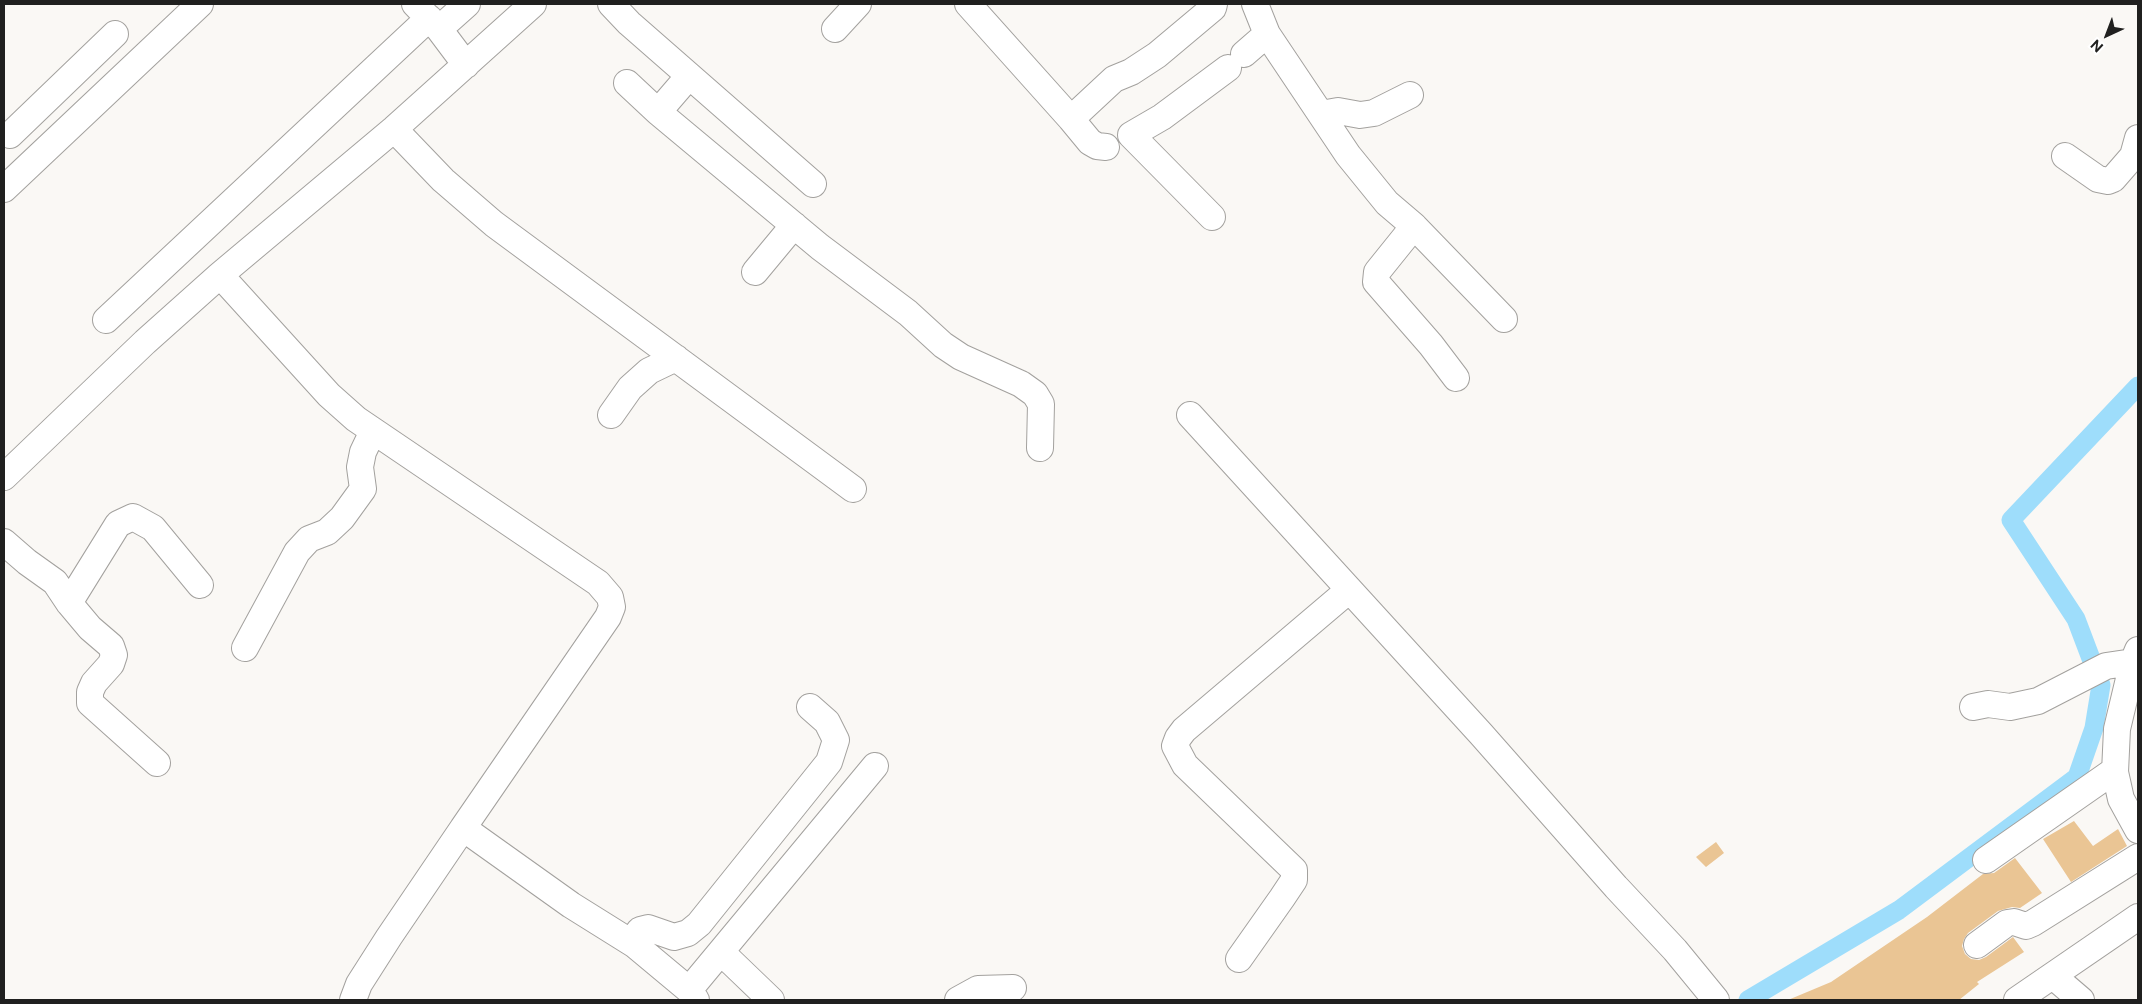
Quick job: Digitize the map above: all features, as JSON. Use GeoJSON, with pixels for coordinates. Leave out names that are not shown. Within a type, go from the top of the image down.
{"type":"FeatureCollection","features":[{"type":"Feature","properties":{"kind":"street"},"geometry":{"type":"LineString","coordinates":[[4,189],[200,4]]}},
{"type":"Feature","properties":{"kind":"street"},"geometry":{"type":"LineString","coordinates":[[106,320],[427,17],[467,4]]}},
{"type":"Feature","properties":{"kind":"street"},"geometry":{"type":"LineString","coordinates":[[4,477],[146,342],[220,275],[394,129],[533,4]]}},
{"type":"Feature","properties":{"kind":"street"},"geometry":{"type":"LineString","coordinates":[[611,4],[629,23],[813,184]]}},
{"type":"Feature","properties":{"kind":"street"},"geometry":{"type":"LineString","coordinates":[[834,29],[858,4]]}},
{"type":"Feature","properties":{"kind":"street"},"geometry":{"type":"LineString","coordinates":[[968,4],[1090,142],[1097,146],[1106,147]]}},
{"type":"Feature","properties":{"kind":"street"},"geometry":{"type":"LineString","coordinates":[[1071,119],[1114,79],[1131,72],[1157,55],[1212,8],[1214,4]]}},
{"type":"Feature","properties":{"kind":"street"},"geometry":{"type":"LineString","coordinates":[[1254,4],[1267,34],[1321,114],[1387,203],[1414,226],[1504,319]]}},
{"type":"Feature","properties":{"kind":"street"},"geometry":{"type":"LineString","coordinates":[[427,17],[466,65]]}},
{"type":"Feature","properties":{"kind":"street"},"geometry":{"type":"LineString","coordinates":[[10,135],[115,34]]}},
{"type":"Feature","properties":{"kind":"street"},"geometry":{"type":"LineString","coordinates":[[1212,217],[1131,135],[1162,117],[1236,61],[1267,34]]}},
{"type":"Feature","properties":{"kind":"street"},"geometry":{"type":"LineString","coordinates":[[90,58],[115,86]]}},
{"type":"Feature","properties":{"kind":"street"},"geometry":{"type":"LineString","coordinates":[[658,112],[689,76]]}},
{"type":"Feature","properties":{"kind":"street"},"geometry":{"type":"LineString","coordinates":[[626,83],[820,247],[908,313],[943,345],[961,358],[1021,384],[1035,394],[1041,404],[1040,448]]}},
{"type":"Feature","properties":{"kind":"street"},"geometry":{"type":"LineString","coordinates":[[1321,114],[1338,111],[1360,115],[1374,113],[1410,95]]}},
{"type":"Feature","properties":{"kind":"street"},"geometry":{"type":"LineString","coordinates":[[35,111],[60,138]]}},
{"type":"Feature","properties":{"kind":"street"},"geometry":{"type":"LineString","coordinates":[[394,129],[443,180],[494,224],[853,489]]}},
{"type":"Feature","properties":{"kind":"street"},"geometry":{"type":"LineString","coordinates":[[2065,156],[2098,179],[2108,181],[2113,179],[2130,155]]}},
{"type":"Feature","properties":{"kind":"street"},"geometry":{"type":"LineString","coordinates":[[755,272],[794,225]]}},
{"type":"Feature","properties":{"kind":"street"},"geometry":{"type":"LineString","coordinates":[[1414,226],[1377,272],[1375,279],[1431,345],[1456,378]]}},
{"type":"Feature","properties":{"kind":"street"},"geometry":{"type":"LineString","coordinates":[[220,275],[329,395],[356,419],[598,583],[610,597],[612,607],[608,617],[388,937],[359,984],[354,1000]]}},
{"type":"Feature","properties":{"kind":"street"},"geometry":{"type":"LineString","coordinates":[[611,415],[630,388],[649,371],[676,358]]}},
{"type":"Feature","properties":{"kind":"street"},"geometry":{"type":"LineString","coordinates":[[1190,415],[1675,950],[1710,998]]}},
{"type":"Feature","properties":{"kind":"street"},"geometry":{"type":"LineString","coordinates":[[245,648],[297,552],[309,539],[327,532],[342,518],[362,489],[360,467],[363,452],[373,431]]}},
{"type":"Feature","properties":{"kind":"street"},"geometry":{"type":"LineString","coordinates":[[68,602],[118,524],[133,517],[152,528],[200,585]]}},
{"type":"Feature","properties":{"kind":"street"},"geometry":{"type":"LineString","coordinates":[[4,542],[27,562],[55,582],[68,602],[90,628],[111,646],[114,655],[110,664],[94,683],[90,692],[90,703],[157,763]]}},
{"type":"Feature","properties":{"kind":"street"},"geometry":{"type":"LineString","coordinates":[[1240,959],[1294,880],[1294,870],[1185,765],[1175,746],[1184,730],[1349,590]]}},
{"type":"Feature","properties":{"kind":"street"},"geometry":{"type":"LineString","coordinates":[[1973,707],[1988,704],[2010,707],[2038,700],[2097,670],[2136,656]]}},
{"type":"Feature","properties":{"kind":"street"},"geometry":{"type":"LineString","coordinates":[[2136,656],[2117,729],[2115,770],[2121,799],[2138,830]]}},
{"type":"Feature","properties":{"kind":"street"},"geometry":{"type":"LineString","coordinates":[[635,945],[637,934],[640,930],[648,928],[674,937],[688,933],[698,924],[829,762],[836,740],[827,722],[810,707]]}},
{"type":"Feature","properties":{"kind":"street"},"geometry":{"type":"LineString","coordinates":[[463,828],[572,905],[635,945],[693,995],[720,952],[875,766]]}},
{"type":"Feature","properties":{"kind":"street"},"geometry":{"type":"LineString","coordinates":[[1986,860],[2115,770]]}},
{"type":"Feature","properties":{"kind":"street"},"geometry":{"type":"LineString","coordinates":[[1977,945],[2007,923],[2014,922],[2026,926],[2033,923],[2138,857]]}},
{"type":"Feature","properties":{"kind":"street"},"geometry":{"type":"LineString","coordinates":[[2017,1000],[2138,917]]}},
{"type":"Feature","properties":{"kind":"street"},"geometry":{"type":"LineString","coordinates":[[720,952],[771,1000]]}},
{"type":"Feature","properties":{"kind":"street"},"geometry":{"type":"LineString","coordinates":[[2053,976],[2074,998]]}},
{"type":"Feature","properties":{"kind":"street"},"geometry":{"type":"LineString","coordinates":[[958,1000],[978,989],[1013,988]]}},
{"type":"Feature","properties":{"kind":"building"},"geometry":{"type":"Polygon","coordinates":[[[2074,821],[2093,846],[2118,829],[2127,846],[2071,882],[2043,839],[2074,821]]]}},
{"type":"Feature","properties":{"kind":"building"},"geometry":{"type":"Polygon","coordinates":[[[1716,842],[1724,853],[1706,867],[1696,857],[1716,842]]]}},
{"type":"Feature","properties":{"kind":"building"},"geometry":{"type":"Polygon","coordinates":[[[2015,858],[2042,893],[2020,908],[2012,907],[1998,911],[1968,933],[1962,946],[1965,954],[1971,959],[1979,960],[2013,937],[2024,952],[1977,982],[1979,984],[1959,1000],[1788,1000],[1831,982],[1927,917],[1983,874],[1994,873],[2015,858]]]}},
{"type":"Feature","properties":{"kind":"waterway"},"geometry":{"type":"LineString","coordinates":[[1748,1000],[1899,910],[2077,777],[2094,728],[2101,685],[2076,619],[2011,520],[2138,386]]}}]}
